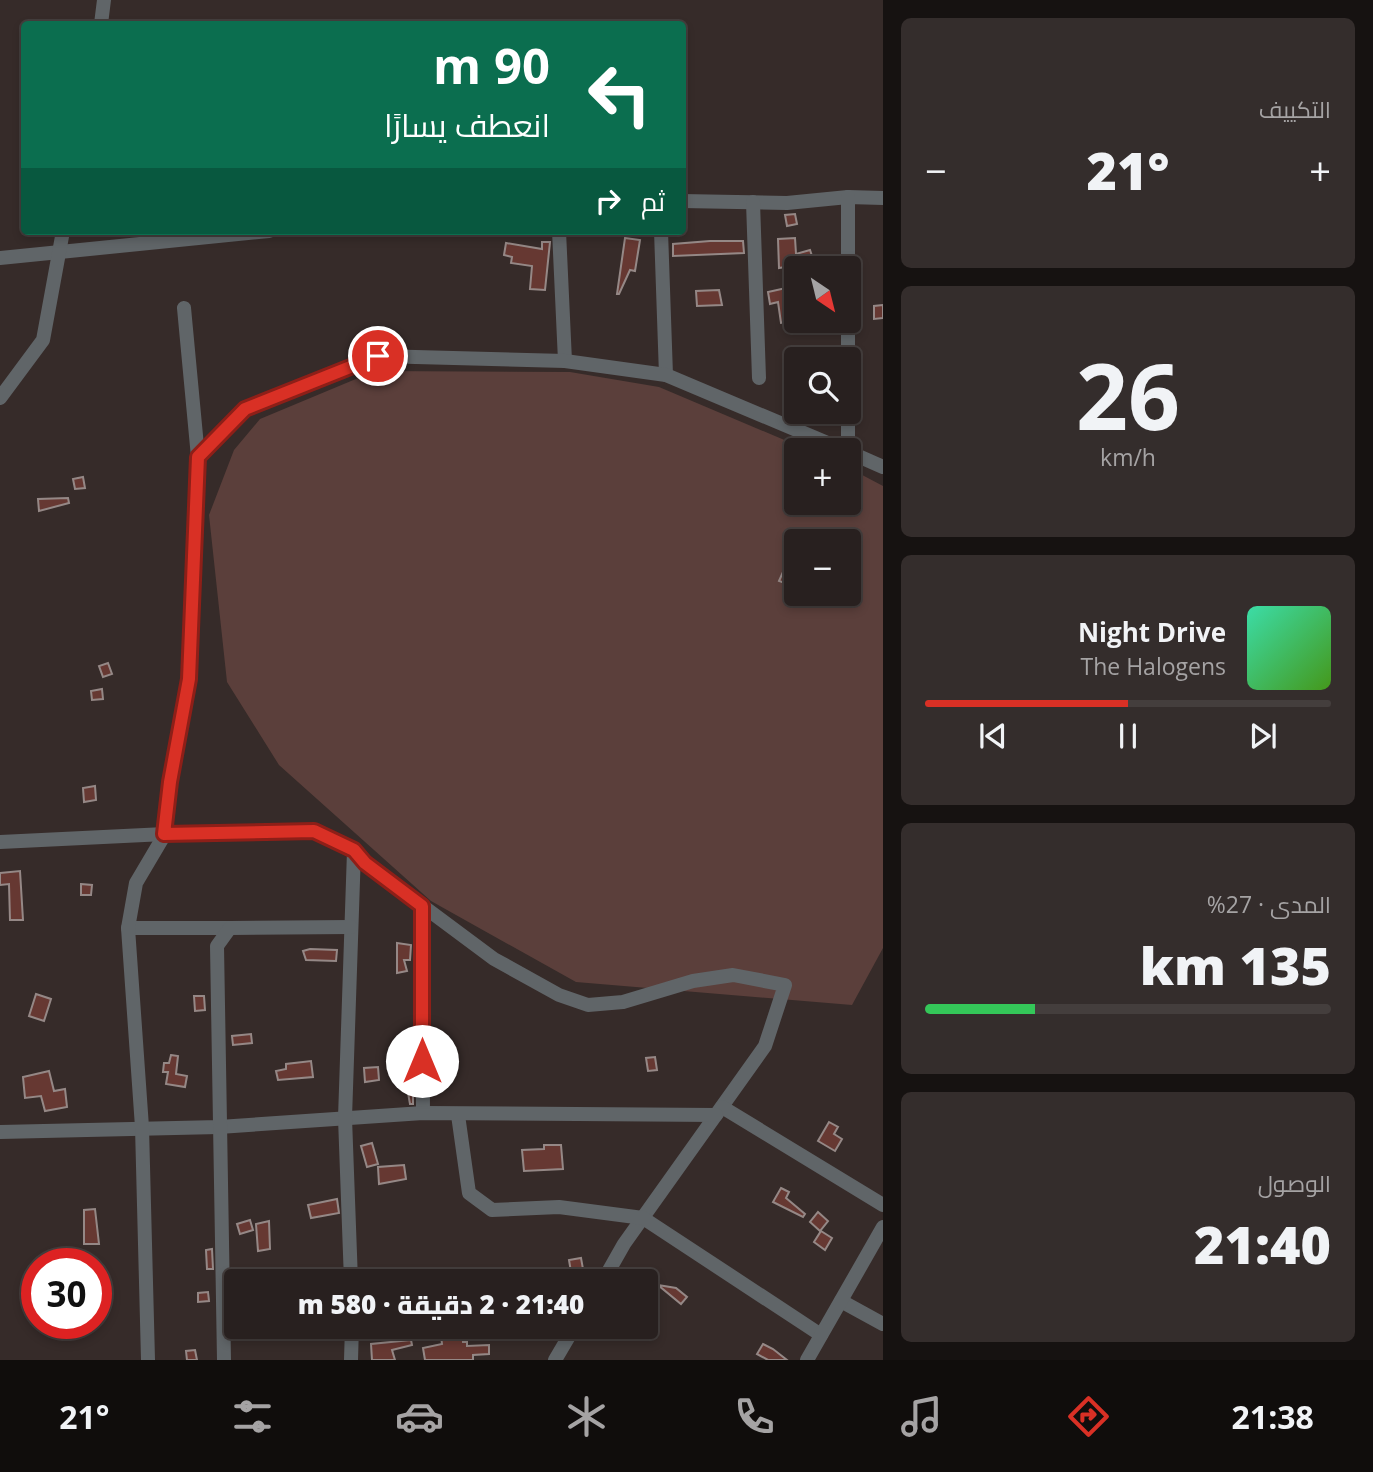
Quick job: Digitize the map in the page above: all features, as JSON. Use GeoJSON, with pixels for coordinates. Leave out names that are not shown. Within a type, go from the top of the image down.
{"type":"FeatureCollection","features":[{"type":"Feature","properties":{"kind":"street"},"geometry":{"type":"LineString","coordinates":[[101,21],[104,0]]}},
{"type":"Feature","properties":{"kind":"street"},"geometry":{"type":"LineString","coordinates":[[686,201],[787,203],[848,197],[883,198]]}},
{"type":"Feature","properties":{"kind":"street"},"geometry":{"type":"LineString","coordinates":[[848,197],[848,256]]}},
{"type":"Feature","properties":{"kind":"street"},"geometry":{"type":"LineString","coordinates":[[753,202],[759,378]]}},
{"type":"Feature","properties":{"kind":"street"},"geometry":{"type":"LineString","coordinates":[[0,398],[43,340],[62,235]]}},
{"type":"Feature","properties":{"kind":"street"},"geometry":{"type":"LineString","coordinates":[[0,258],[229,235]]}},
{"type":"Feature","properties":{"kind":"street"},"geometry":{"type":"LineString","coordinates":[[559,235],[565,361]]}},
{"type":"Feature","properties":{"kind":"street"},"geometry":{"type":"LineString","coordinates":[[661,235],[666,375]]}},
{"type":"Feature","properties":{"kind":"street"},"geometry":{"type":"LineString","coordinates":[[148,1360],[142,1128],[128,928],[136,883],[164,834],[170,782],[189,679],[198,457],[184,308]]}},
{"type":"Feature","properties":{"kind":"street"},"geometry":{"type":"LineString","coordinates":[[198,457],[245,409],[378,356],[565,361],[666,375],[818,438]]}},
{"type":"Feature","properties":{"kind":"street"},"geometry":{"type":"LineString","coordinates":[[861,457],[883,467]]}},
{"type":"Feature","properties":{"kind":"street"},"geometry":{"type":"LineString","coordinates":[[0,842],[164,834],[314,831],[354,850],[365,863],[494,959],[559,995],[588,1004],[623,1002],[693,981],[733,975],[785,985],[765,1046],[643,1218],[611,1269]]}},
{"type":"Feature","properties":{"kind":"street"},"geometry":{"type":"LineString","coordinates":[[351,1269],[345,1118],[354,850]]}},
{"type":"Feature","properties":{"kind":"street"},"geometry":{"type":"LineString","coordinates":[[422,906],[423,1113]]}},
{"type":"Feature","properties":{"kind":"street"},"geometry":{"type":"LineString","coordinates":[[128,928],[351,927]]}},
{"type":"Feature","properties":{"kind":"street"},"geometry":{"type":"LineString","coordinates":[[227,1269],[219,1127],[217,946],[230,928]]}},
{"type":"Feature","properties":{"kind":"street"},"geometry":{"type":"LineString","coordinates":[[0,1132],[219,1127],[423,1113],[458,1115],[719,1111],[883,1205]]}},
{"type":"Feature","properties":{"kind":"street"},"geometry":{"type":"LineString","coordinates":[[458,1115],[469,1193],[492,1210],[559,1207],[643,1218],[821,1335]]}},
{"type":"Feature","properties":{"kind":"street"},"geometry":{"type":"LineString","coordinates":[[807,1360],[883,1227]]}},
{"type":"Feature","properties":{"kind":"street"},"geometry":{"type":"LineString","coordinates":[[841,1301],[883,1324]]}},
{"type":"Feature","properties":{"kind":"street"},"geometry":{"type":"LineString","coordinates":[[224,1360],[227,1339]]}},
{"type":"Feature","properties":{"kind":"street"},"geometry":{"type":"LineString","coordinates":[[351,1360],[352,1339]]}},
{"type":"Feature","properties":{"kind":"street"},"geometry":{"type":"LineString","coordinates":[[557,1359],[568,1339]]}},
{"type":"Feature","properties":{"kind":"shaded area"},"geometry":{"type":"Polygon","coordinates":[[[375,371],[570,372],[659,387],[784,440],[784,515],[861,515],[861,474],[883,486],[883,948],[852,1005],[576,982],[431,901],[279,765],[227,682],[209,515],[234,450],[260,419],[375,371]]]}},
{"type":"Feature","properties":{"kind":"building"},"geometry":{"type":"Polygon","coordinates":[[[795,214],[797,224],[787,226],[785,215],[795,214]]]}},
{"type":"Feature","properties":{"kind":"building"},"geometry":{"type":"Polygon","coordinates":[[[625,238],[640,240],[635,271],[630,270],[617,294],[625,238]]]}},
{"type":"Feature","properties":{"kind":"building"},"geometry":{"type":"Polygon","coordinates":[[[795,238],[796,254],[810,250],[812,256],[784,256],[784,267],[779,268],[778,239],[795,238]]]}},
{"type":"Feature","properties":{"kind":"building"},"geometry":{"type":"Polygon","coordinates":[[[743,241],[744,253],[673,256],[673,244],[743,241]]]}},
{"type":"Feature","properties":{"kind":"building"},"geometry":{"type":"Polygon","coordinates":[[[542,242],[550,242],[545,290],[530,289],[532,266],[511,263],[512,257],[504,255],[506,243],[542,249],[542,242]]]}},
{"type":"Feature","properties":{"kind":"building"},"geometry":{"type":"Polygon","coordinates":[[[784,288],[784,323],[781,323],[778,302],[770,304],[768,292],[784,288]]]}},
{"type":"Feature","properties":{"kind":"building"},"geometry":{"type":"Polygon","coordinates":[[[719,290],[722,305],[697,306],[696,291],[719,290]]]}},
{"type":"Feature","properties":{"kind":"building"},"geometry":{"type":"Polygon","coordinates":[[[883,305],[883,318],[874,319],[874,306],[883,305]]]}},
{"type":"Feature","properties":{"kind":"building"},"geometry":{"type":"Polygon","coordinates":[[[83,477],[85,488],[75,489],[73,479],[83,477]]]}},
{"type":"Feature","properties":{"kind":"building"},"geometry":{"type":"Polygon","coordinates":[[[68,498],[69,503],[39,511],[38,499],[68,498]]]}},
{"type":"Feature","properties":{"kind":"building"},"geometry":{"type":"Polygon","coordinates":[[[783,572],[784,572],[784,583],[779,581],[783,572]]]}},
{"type":"Feature","properties":{"kind":"building"},"geometry":{"type":"Polygon","coordinates":[[[108,663],[112,674],[103,677],[99,666],[108,663]]]}},
{"type":"Feature","properties":{"kind":"building"},"geometry":{"type":"Polygon","coordinates":[[[102,689],[103,699],[92,700],[91,691],[102,689]]]}},
{"type":"Feature","properties":{"kind":"building"},"geometry":{"type":"Polygon","coordinates":[[[95,786],[96,800],[84,802],[83,788],[95,786]]]}},
{"type":"Feature","properties":{"kind":"building"},"geometry":{"type":"Polygon","coordinates":[[[20,871],[23,920],[10,920],[9,884],[0,885],[0,873],[20,871]]]}},
{"type":"Feature","properties":{"kind":"building"},"geometry":{"type":"Polygon","coordinates":[[[81,884],[92,885],[91,895],[81,895],[81,884]]]}},
{"type":"Feature","properties":{"kind":"building"},"geometry":{"type":"Polygon","coordinates":[[[397,943],[411,945],[410,960],[404,960],[407,971],[397,973],[397,943]]]}},
{"type":"Feature","properties":{"kind":"building"},"geometry":{"type":"Polygon","coordinates":[[[337,950],[336,961],[306,960],[303,951],[337,950]]]}},
{"type":"Feature","properties":{"kind":"building"},"geometry":{"type":"Polygon","coordinates":[[[36,994],[51,999],[44,1021],[29,1016],[36,994]]]}},
{"type":"Feature","properties":{"kind":"building"},"geometry":{"type":"Polygon","coordinates":[[[194,996],[204,996],[205,1010],[195,1011],[194,996]]]}},
{"type":"Feature","properties":{"kind":"building"},"geometry":{"type":"Polygon","coordinates":[[[251,1034],[252,1043],[233,1045],[232,1036],[251,1034]]]}},
{"type":"Feature","properties":{"kind":"building"},"geometry":{"type":"Polygon","coordinates":[[[171,1055],[178,1056],[176,1074],[187,1076],[185,1087],[166,1084],[168,1072],[163,1072],[164,1063],[169,1063],[171,1055]]]}},
{"type":"Feature","properties":{"kind":"building"},"geometry":{"type":"Polygon","coordinates":[[[655,1057],[657,1070],[648,1071],[646,1058],[655,1057]]]}},
{"type":"Feature","properties":{"kind":"building"},"geometry":{"type":"Polygon","coordinates":[[[311,1061],[313,1077],[278,1080],[276,1071],[286,1069],[286,1064],[311,1061]]]}},
{"type":"Feature","properties":{"kind":"building"},"geometry":{"type":"Polygon","coordinates":[[[378,1067],[379,1080],[365,1082],[364,1068],[378,1067]]]}},
{"type":"Feature","properties":{"kind":"building"},"geometry":{"type":"Polygon","coordinates":[[[49,1071],[54,1091],[65,1089],[67,1107],[45,1111],[41,1096],[25,1098],[23,1077],[49,1071]]]}},
{"type":"Feature","properties":{"kind":"building"},"geometry":{"type":"Polygon","coordinates":[[[413,1075],[413,1104],[410,1104],[405,1076],[413,1075]]]}},
{"type":"Feature","properties":{"kind":"building"},"geometry":{"type":"Polygon","coordinates":[[[829,1122],[838,1127],[834,1134],[842,1139],[835,1151],[818,1141],[829,1122]]]}},
{"type":"Feature","properties":{"kind":"building"},"geometry":{"type":"Polygon","coordinates":[[[372,1143],[378,1164],[367,1167],[361,1146],[372,1143]]]}},
{"type":"Feature","properties":{"kind":"building"},"geometry":{"type":"Polygon","coordinates":[[[544,1145],[561,1145],[563,1169],[524,1171],[522,1150],[544,1149],[544,1145]]]}},
{"type":"Feature","properties":{"kind":"building"},"geometry":{"type":"Polygon","coordinates":[[[404,1165],[406,1179],[379,1184],[378,1167],[404,1165]]]}},
{"type":"Feature","properties":{"kind":"building"},"geometry":{"type":"Polygon","coordinates":[[[781,1188],[789,1192],[786,1198],[805,1214],[803,1217],[773,1202],[781,1188]]]}},
{"type":"Feature","properties":{"kind":"building"},"geometry":{"type":"Polygon","coordinates":[[[337,1199],[339,1213],[311,1218],[308,1205],[337,1199]]]}},
{"type":"Feature","properties":{"kind":"building"},"geometry":{"type":"Polygon","coordinates":[[[95,1209],[99,1244],[84,1244],[84,1210],[95,1209]]]}},
{"type":"Feature","properties":{"kind":"building"},"geometry":{"type":"Polygon","coordinates":[[[818,1212],[828,1221],[820,1231],[810,1222],[818,1212]]]}},
{"type":"Feature","properties":{"kind":"building"},"geometry":{"type":"Polygon","coordinates":[[[250,1220],[253,1230],[240,1234],[237,1224],[250,1220]]]}},
{"type":"Feature","properties":{"kind":"building"},"geometry":{"type":"Polygon","coordinates":[[[269,1221],[270,1249],[258,1251],[256,1224],[269,1221]]]}},
{"type":"Feature","properties":{"kind":"building"},"geometry":{"type":"Polygon","coordinates":[[[821,1231],[832,1238],[825,1250],[814,1242],[821,1231]]]}},
{"type":"Feature","properties":{"kind":"building"},"geometry":{"type":"Polygon","coordinates":[[[212,1249],[213,1269],[207,1269],[206,1250],[212,1249]]]}},
{"type":"Feature","properties":{"kind":"building"},"geometry":{"type":"Polygon","coordinates":[[[581,1258],[583,1269],[570,1269],[569,1260],[581,1258]]]}},
{"type":"Feature","properties":{"kind":"building"},"geometry":{"type":"Polygon","coordinates":[[[658,1285],[676,1288],[687,1297],[681,1304],[658,1285]]]}},
{"type":"Feature","properties":{"kind":"building"},"geometry":{"type":"Polygon","coordinates":[[[208,1292],[209,1301],[198,1302],[198,1293],[208,1292]]]}},
{"type":"Feature","properties":{"kind":"building"},"geometry":{"type":"Polygon","coordinates":[[[441,1339],[463,1339],[467,1346],[489,1345],[489,1354],[473,1355],[473,1360],[425,1360],[423,1348],[442,1344],[441,1339]]]}},
{"type":"Feature","properties":{"kind":"building"},"geometry":{"type":"Polygon","coordinates":[[[411,1340],[412,1345],[392,1350],[395,1360],[372,1360],[371,1344],[411,1340]]]}},
{"type":"Feature","properties":{"kind":"building"},"geometry":{"type":"Polygon","coordinates":[[[763,1344],[787,1360],[768,1360],[757,1354],[763,1344]]]}},
{"type":"Feature","properties":{"kind":"building"},"geometry":{"type":"Polygon","coordinates":[[[195,1350],[197,1360],[187,1360],[186,1351],[195,1350]]]}},
{"type":"Feature","properties":{"kind":"route"},"geometry":{"type":"LineString","coordinates":[[378,356],[245,409],[198,457],[189,679],[170,782],[164,834],[314,831],[354,850],[365,863],[422,906],[422,1061]]}}]}
